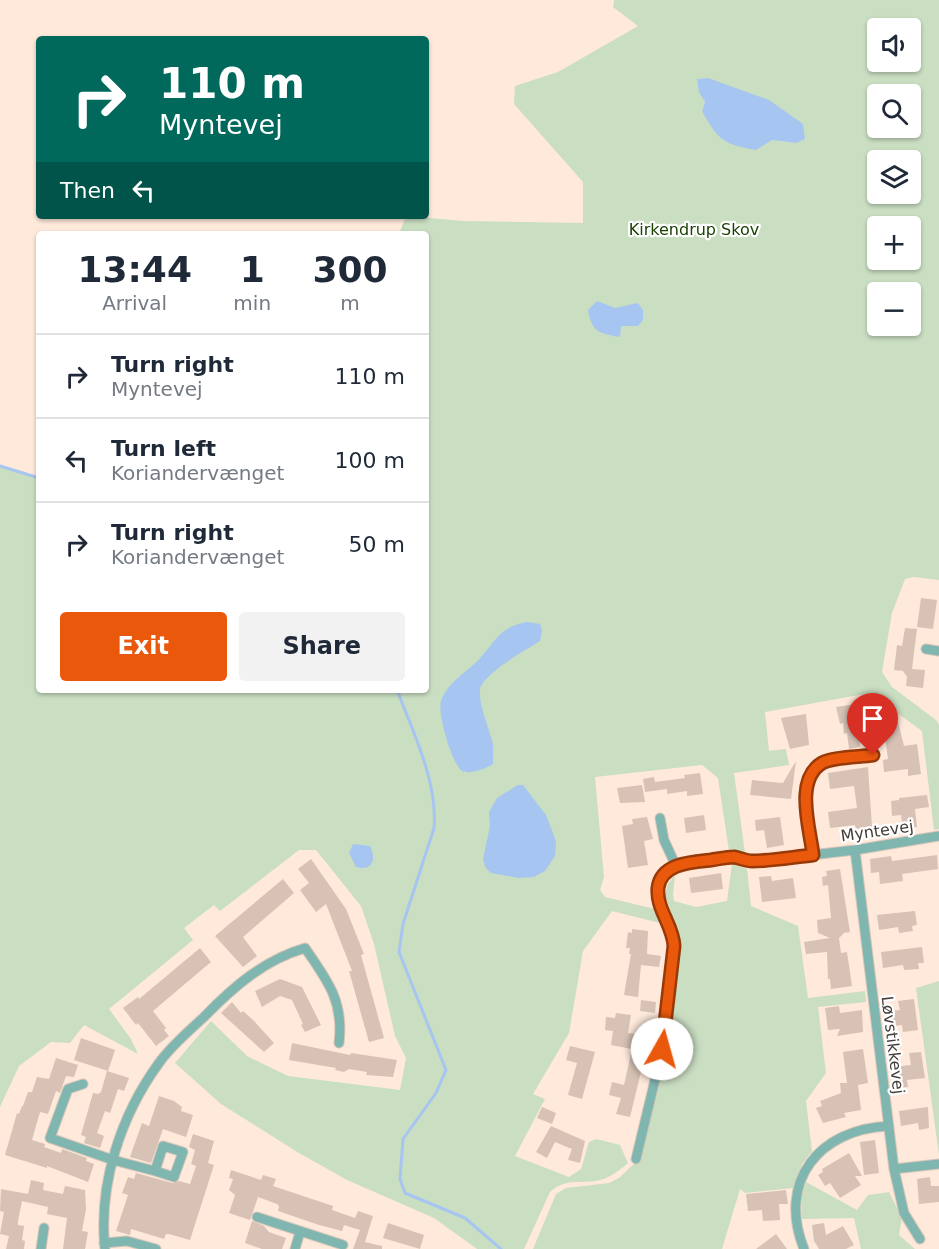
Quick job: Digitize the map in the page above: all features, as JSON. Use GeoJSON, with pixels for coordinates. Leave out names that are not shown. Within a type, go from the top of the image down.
{"type":"FeatureCollection","features":[{"type":"Feature","properties":{"kind":"street"},"geometry":{"type":"LineString","coordinates":[[926,649],[939,651]]}},
{"type":"Feature","properties":{"kind":"street"},"geometry":{"type":"LineString","coordinates":[[813,855],[805,792],[814,770],[824,761],[873,755]]}},
{"type":"Feature","properties":{"kind":"street"},"geometry":{"type":"LineString","coordinates":[[636,1159],[662,1049],[674,946],[673,933],[661,908],[659,884],[664,874],[676,866],[664,840],[660,818]]}},
{"type":"Feature","properties":{"kind":"street","name":"Myntevej"},"geometry":{"type":"LineString","coordinates":[[676,866],[734,857],[750,862],[813,855],[939,836]]}},
{"type":"Feature","properties":{"kind":"street","name":"Løvstikkevej"},"geometry":{"type":"LineString","coordinates":[[855,850],[894,1169],[904,1213],[920,1239]]}},
{"type":"Feature","properties":{"kind":"street"},"geometry":{"type":"LineString","coordinates":[[156,1249],[128,1241],[104,1246],[106,1191],[113,1160],[134,1106],[159,1062],[235,985],[288,953],[305,948],[325,976],[339,1007],[342,1022],[339,1043]]}},
{"type":"Feature","properties":{"kind":"street"},"geometry":{"type":"LineString","coordinates":[[83,1084],[68,1089],[50,1138],[113,1160],[155,1171]]}},
{"type":"Feature","properties":{"kind":"street"},"geometry":{"type":"LineString","coordinates":[[804,1249],[799,1236],[796,1214],[797,1192],[804,1171],[815,1156],[834,1139],[853,1131],[889,1126]]}},
{"type":"Feature","properties":{"kind":"street"},"geometry":{"type":"LineString","coordinates":[[894,1169],[939,1164]]}},
{"type":"Feature","properties":{"kind":"street"},"geometry":{"type":"LineString","coordinates":[[257,1217],[343,1245]]}},
{"type":"Feature","properties":{"kind":"street"},"geometry":{"type":"LineString","coordinates":[[41,1249],[44,1228]]}},
{"type":"Feature","properties":{"kind":"street"},"geometry":{"type":"LineString","coordinates":[[295,1249],[300,1232]]}},
{"type":"Feature","properties":{"kind":"green space","name":"Kirkendrup Skov"},"geometry":{"type":"Polygon","coordinates":[[[614,0],[939,0],[939,580],[914,577],[905,579],[892,613],[882,672],[892,687],[936,720],[939,725],[939,829],[934,830],[922,731],[870,693],[765,712],[769,751],[786,749],[789,765],[734,773],[745,853],[729,851],[718,778],[702,765],[595,777],[604,877],[600,890],[605,897],[655,909],[664,921],[660,923],[612,911],[583,951],[569,1033],[533,1094],[545,1099],[515,1156],[569,1177],[581,1169],[589,1142],[596,1139],[620,1145],[628,1163],[601,1180],[571,1182],[550,1192],[524,1249],[477,1249],[434,1218],[347,1180],[299,1153],[221,1104],[175,1063],[211,1021],[247,1056],[288,1076],[400,1090],[406,1058],[395,1036],[374,944],[361,906],[316,850],[299,850],[220,911],[214,905],[184,928],[193,940],[109,1009],[131,1039],[138,1054],[84,1025],[70,1043],[51,1042],[19,1066],[0,1107],[0,466],[36,477],[36,693],[429,693],[429,231],[400,231],[405,219],[583,223],[583,182],[514,104],[515,86],[558,72],[638,26],[613,7],[614,0]],[[708,78],[697,79],[705,102],[702,111],[772,140],[796,143],[708,78]]]}},
{"type":"Feature","properties":{"kind":"green space"},"geometry":{"type":"Polygon","coordinates":[[[732,864],[747,869],[751,906],[798,926],[808,998],[865,991],[866,1002],[818,1007],[826,1073],[806,1101],[812,1151],[802,1164],[793,1188],[745,1193],[740,1189],[722,1249],[533,1249],[556,1194],[566,1188],[609,1183],[619,1178],[639,1159],[664,1061],[679,935],[665,895],[668,884],[675,875],[674,901],[696,907],[727,901],[732,864]]]}},
{"type":"Feature","properties":{"kind":"green space"},"geometry":{"type":"Polygon","coordinates":[[[939,981],[939,1155],[916,988],[939,981]]]}},
{"type":"Feature","properties":{"kind":"green space"},"geometry":{"type":"Polygon","coordinates":[[[806,1182],[857,1210],[868,1195],[889,1192],[902,1218],[899,1235],[915,1249],[861,1249],[854,1218],[802,1219],[801,1196],[806,1182]]]}},
{"type":"Feature","properties":{"kind":"water"},"geometry":{"type":"Polygon","coordinates":[[[708,78],[769,100],[803,124],[805,139],[796,143],[772,140],[756,150],[729,143],[717,135],[702,111],[705,102],[699,92],[697,79],[708,78]]]}},
{"type":"Feature","properties":{"kind":"water"},"geometry":{"type":"Polygon","coordinates":[[[597,301],[615,308],[638,303],[643,310],[643,320],[638,326],[621,326],[620,337],[602,333],[594,328],[588,310],[597,301]]]}},
{"type":"Feature","properties":{"kind":"water"},"geometry":{"type":"Polygon","coordinates":[[[527,622],[540,624],[542,630],[540,641],[499,668],[481,686],[481,705],[493,743],[493,764],[474,772],[462,771],[454,759],[446,738],[440,707],[444,694],[476,663],[500,635],[511,627],[527,622]]]}},
{"type":"Feature","properties":{"kind":"water"},"geometry":{"type":"Polygon","coordinates":[[[518,785],[523,785],[546,815],[556,841],[555,856],[545,871],[534,877],[519,878],[491,873],[485,867],[483,859],[490,826],[489,812],[497,798],[518,785]]]}},
{"type":"Feature","properties":{"kind":"water"},"geometry":{"type":"Polygon","coordinates":[[[353,844],[370,846],[373,860],[366,868],[356,867],[349,853],[353,844]]]}},
{"type":"Feature","properties":{"kind":"building"},"geometry":{"type":"Polygon","coordinates":[[[921,598],[937,600],[933,629],[917,627],[921,598]]]}},
{"type":"Feature","properties":{"kind":"building"},"geometry":{"type":"Polygon","coordinates":[[[905,628],[917,629],[912,669],[925,670],[923,688],[906,686],[907,677],[903,671],[894,670],[897,645],[902,646],[905,628]]]}},
{"type":"Feature","properties":{"kind":"building"},"geometry":{"type":"Polygon","coordinates":[[[856,704],[860,747],[849,749],[847,733],[844,734],[843,723],[840,724],[836,707],[856,704]]]}},
{"type":"Feature","properties":{"kind":"building"},"geometry":{"type":"Polygon","coordinates":[[[806,714],[809,745],[790,749],[781,718],[806,714]]]}},
{"type":"Feature","properties":{"kind":"building"},"geometry":{"type":"Polygon","coordinates":[[[888,714],[898,722],[904,746],[917,744],[921,774],[908,776],[908,769],[884,772],[883,760],[888,759],[884,730],[879,726],[888,714]]]}},
{"type":"Feature","properties":{"kind":"building"},"geometry":{"type":"Polygon","coordinates":[[[796,761],[791,799],[750,795],[752,780],[783,783],[796,761]]]}},
{"type":"Feature","properties":{"kind":"building"},"geometry":{"type":"Polygon","coordinates":[[[868,767],[872,827],[856,829],[855,825],[830,828],[828,812],[857,808],[854,786],[830,789],[828,773],[868,767]]]}},
{"type":"Feature","properties":{"kind":"building"},"geometry":{"type":"Polygon","coordinates":[[[700,773],[703,794],[687,796],[687,791],[667,794],[667,789],[645,792],[643,779],[654,777],[655,782],[685,778],[684,775],[700,773]]]}},
{"type":"Feature","properties":{"kind":"building"},"geometry":{"type":"Polygon","coordinates":[[[642,785],[645,802],[620,803],[617,788],[642,785]]]}},
{"type":"Feature","properties":{"kind":"building"},"geometry":{"type":"Polygon","coordinates":[[[927,795],[929,807],[915,809],[917,827],[903,829],[901,815],[892,816],[891,801],[927,795]]]}},
{"type":"Feature","properties":{"kind":"building"},"geometry":{"type":"Polygon","coordinates":[[[704,815],[706,830],[686,833],[684,818],[704,815]]]}},
{"type":"Feature","properties":{"kind":"building"},"geometry":{"type":"Polygon","coordinates":[[[647,817],[653,839],[644,841],[648,865],[628,868],[622,826],[633,824],[632,819],[647,817]]]}},
{"type":"Feature","properties":{"kind":"building"},"geometry":{"type":"Polygon","coordinates":[[[780,817],[784,845],[767,848],[764,830],[756,831],[755,820],[780,817]]]}},
{"type":"Feature","properties":{"kind":"building"},"geometry":{"type":"Polygon","coordinates":[[[937,855],[938,869],[902,874],[903,881],[880,884],[879,872],[871,873],[870,859],[891,856],[892,861],[937,855]]]}},
{"type":"Feature","properties":{"kind":"building"},"geometry":{"type":"Polygon","coordinates":[[[311,859],[346,909],[364,954],[361,955],[384,1038],[369,1042],[349,971],[352,971],[326,904],[316,912],[300,890],[309,883],[298,869],[311,859]]]}},
{"type":"Feature","properties":{"kind":"building"},"geometry":{"type":"Polygon","coordinates":[[[840,869],[850,932],[844,933],[839,938],[841,953],[847,952],[852,986],[831,989],[830,979],[828,979],[827,952],[806,954],[804,942],[830,938],[818,933],[817,920],[831,918],[828,885],[823,886],[822,877],[827,876],[826,871],[840,869]]]}},
{"type":"Feature","properties":{"kind":"building"},"geometry":{"type":"Polygon","coordinates":[[[721,873],[723,889],[691,893],[689,878],[721,873]]]}},
{"type":"Feature","properties":{"kind":"building"},"geometry":{"type":"Polygon","coordinates":[[[771,876],[772,881],[793,878],[796,898],[762,902],[759,877],[771,876]]]}},
{"type":"Feature","properties":{"kind":"building"},"geometry":{"type":"Polygon","coordinates":[[[283,879],[294,893],[243,937],[257,956],[243,967],[215,936],[283,879]]]}},
{"type":"Feature","properties":{"kind":"building"},"geometry":{"type":"Polygon","coordinates":[[[915,911],[917,925],[912,926],[913,931],[899,933],[898,927],[879,930],[877,915],[915,911]]]}},
{"type":"Feature","properties":{"kind":"building"},"geometry":{"type":"Polygon","coordinates":[[[632,929],[648,931],[647,954],[661,956],[659,967],[641,965],[638,997],[624,995],[631,954],[629,954],[630,948],[626,948],[628,932],[632,933],[632,929]]]}},
{"type":"Feature","properties":{"kind":"building"},"geometry":{"type":"Polygon","coordinates":[[[922,947],[924,963],[918,963],[919,969],[904,970],[903,965],[883,968],[881,952],[922,947]]]}},
{"type":"Feature","properties":{"kind":"building"},"geometry":{"type":"Polygon","coordinates":[[[200,948],[211,962],[153,1011],[169,1036],[156,1046],[123,1008],[138,997],[139,999],[200,948]]]}},
{"type":"Feature","properties":{"kind":"building"},"geometry":{"type":"Polygon","coordinates":[[[280,979],[302,987],[321,1025],[305,1032],[292,1000],[280,996],[262,1007],[255,991],[280,979]]]}},
{"type":"Feature","properties":{"kind":"building"},"geometry":{"type":"Polygon","coordinates":[[[914,999],[918,1030],[903,1032],[902,1025],[886,1027],[884,1012],[900,1010],[898,1001],[914,999]]]}},
{"type":"Feature","properties":{"kind":"building"},"geometry":{"type":"Polygon","coordinates":[[[641,1000],[656,1002],[655,1013],[640,1011],[641,1000]]]}},
{"type":"Feature","properties":{"kind":"building"},"geometry":{"type":"Polygon","coordinates":[[[232,1002],[274,1043],[264,1052],[221,1013],[232,1002]]]}},
{"type":"Feature","properties":{"kind":"building"},"geometry":{"type":"Polygon","coordinates":[[[839,1006],[840,1013],[862,1010],[863,1032],[837,1036],[840,1029],[828,1030],[825,1008],[839,1006]]]}},
{"type":"Feature","properties":{"kind":"building"},"geometry":{"type":"Polygon","coordinates":[[[616,1013],[631,1015],[628,1033],[652,1036],[650,1051],[644,1050],[630,1117],[616,1114],[621,1098],[609,1095],[612,1082],[624,1085],[632,1049],[611,1045],[613,1031],[605,1030],[606,1017],[615,1018],[616,1013]]]}},
{"type":"Feature","properties":{"kind":"building"},"geometry":{"type":"Polygon","coordinates":[[[81,1038],[115,1050],[108,1071],[74,1060],[81,1038]]]}},
{"type":"Feature","properties":{"kind":"building"},"geometry":{"type":"Polygon","coordinates":[[[292,1043],[350,1055],[351,1053],[397,1060],[393,1077],[366,1075],[367,1072],[349,1069],[344,1072],[335,1070],[336,1068],[289,1060],[292,1043]]]}},
{"type":"Feature","properties":{"kind":"building"},"geometry":{"type":"Polygon","coordinates":[[[570,1046],[595,1052],[582,1099],[568,1095],[577,1063],[566,1060],[570,1046]]]}},
{"type":"Feature","properties":{"kind":"building"},"geometry":{"type":"Polygon","coordinates":[[[863,1049],[868,1083],[858,1085],[861,1110],[844,1113],[846,1117],[823,1123],[816,1108],[822,1106],[820,1101],[841,1093],[840,1083],[847,1083],[843,1052],[863,1049]]]}},
{"type":"Feature","properties":{"kind":"building"},"geometry":{"type":"Polygon","coordinates":[[[921,1052],[925,1078],[907,1080],[908,1087],[895,1088],[893,1067],[911,1065],[909,1053],[921,1052]]]}},
{"type":"Feature","properties":{"kind":"building"},"geometry":{"type":"Polygon","coordinates":[[[56,1058],[78,1065],[74,1077],[66,1076],[60,1093],[56,1091],[48,1114],[40,1112],[32,1140],[61,1153],[62,1149],[87,1158],[86,1161],[94,1164],[88,1182],[47,1166],[47,1168],[5,1155],[17,1113],[19,1114],[28,1092],[32,1092],[37,1077],[49,1079],[56,1058]]]}},
{"type":"Feature","properties":{"kind":"building"},"geometry":{"type":"Polygon","coordinates":[[[107,1071],[129,1078],[124,1091],[118,1089],[110,1113],[105,1111],[97,1133],[104,1136],[100,1148],[84,1143],[86,1137],[81,1135],[93,1093],[101,1092],[107,1071]]]}},
{"type":"Feature","properties":{"kind":"building"},"geometry":{"type":"Polygon","coordinates":[[[159,1096],[174,1101],[182,1107],[181,1111],[193,1115],[186,1137],[163,1129],[151,1163],[130,1157],[142,1123],[149,1126],[159,1096]]]}},
{"type":"Feature","properties":{"kind":"building"},"geometry":{"type":"Polygon","coordinates":[[[542,1107],[556,1113],[552,1124],[537,1118],[542,1107]]]}},
{"type":"Feature","properties":{"kind":"building"},"geometry":{"type":"Polygon","coordinates":[[[928,1107],[929,1128],[919,1130],[918,1123],[901,1126],[899,1111],[928,1107]]]}},
{"type":"Feature","properties":{"kind":"building"},"geometry":{"type":"Polygon","coordinates":[[[551,1126],[585,1141],[580,1163],[568,1160],[572,1149],[555,1142],[547,1158],[536,1152],[551,1126]]]}},
{"type":"Feature","properties":{"kind":"building"},"geometry":{"type":"Polygon","coordinates":[[[193,1134],[214,1141],[208,1163],[214,1165],[190,1240],[169,1234],[166,1234],[164,1239],[131,1229],[130,1235],[116,1231],[128,1195],[122,1193],[128,1177],[134,1179],[136,1173],[172,1183],[179,1181],[190,1184],[196,1166],[191,1164],[195,1150],[189,1147],[193,1134]]]}},
{"type":"Feature","properties":{"kind":"building"},"geometry":{"type":"Polygon","coordinates":[[[875,1140],[879,1173],[864,1175],[860,1142],[875,1140]]]}},
{"type":"Feature","properties":{"kind":"building"},"geometry":{"type":"Polygon","coordinates":[[[849,1153],[862,1176],[855,1176],[861,1185],[840,1198],[830,1183],[825,1186],[818,1175],[823,1172],[822,1169],[849,1153]]]}},
{"type":"Feature","properties":{"kind":"building"},"geometry":{"type":"Polygon","coordinates":[[[231,1170],[261,1180],[263,1175],[276,1179],[273,1186],[333,1206],[332,1210],[355,1218],[358,1211],[373,1216],[365,1242],[382,1246],[382,1249],[353,1249],[360,1230],[344,1225],[342,1231],[319,1225],[278,1211],[277,1204],[258,1197],[250,1220],[229,1213],[235,1195],[229,1190],[233,1179],[229,1178],[231,1170]]]}},
{"type":"Feature","properties":{"kind":"building"},"geometry":{"type":"Polygon","coordinates":[[[930,1177],[931,1186],[939,1186],[939,1202],[919,1204],[917,1179],[930,1177]]]}},
{"type":"Feature","properties":{"kind":"building"},"geometry":{"type":"Polygon","coordinates":[[[31,1180],[44,1183],[43,1190],[63,1194],[65,1186],[85,1190],[86,1209],[82,1231],[88,1232],[85,1249],[63,1249],[67,1218],[47,1214],[48,1207],[22,1201],[18,1225],[24,1226],[22,1240],[25,1241],[24,1249],[6,1249],[9,1236],[0,1234],[4,1212],[0,1211],[1,1189],[28,1194],[31,1180]]]}},
{"type":"Feature","properties":{"kind":"building"},"geometry":{"type":"Polygon","coordinates":[[[786,1190],[788,1204],[779,1204],[780,1220],[763,1221],[762,1210],[748,1211],[746,1194],[786,1190]]]}},
{"type":"Feature","properties":{"kind":"building"},"geometry":{"type":"Polygon","coordinates":[[[252,1221],[264,1226],[269,1232],[286,1238],[282,1249],[262,1249],[245,1243],[252,1221]]]}},
{"type":"Feature","properties":{"kind":"building"},"geometry":{"type":"Polygon","coordinates":[[[388,1223],[424,1235],[420,1249],[383,1238],[388,1223]]]}},
{"type":"Feature","properties":{"kind":"building"},"geometry":{"type":"Polygon","coordinates":[[[824,1223],[826,1235],[843,1226],[854,1245],[846,1249],[819,1249],[814,1241],[812,1225],[824,1223]]]}},
{"type":"Feature","properties":{"kind":"building"},"geometry":{"type":"Polygon","coordinates":[[[776,1234],[787,1249],[756,1249],[776,1234]]]}},
{"type":"Feature","properties":{"kind":"waterway"},"geometry":{"type":"LineString","coordinates":[[0,466],[36,477]]}},
{"type":"Feature","properties":{"kind":"waterway"},"geometry":{"type":"LineString","coordinates":[[398,693],[423,758],[434,811],[434,828],[403,924],[399,952],[446,1070],[436,1093],[403,1139],[400,1179],[405,1193],[465,1218],[501,1249]]}},
{"type":"Feature","properties":{"kind":"route"},"geometry":{"type":"LineString","coordinates":[[662,1049],[674,946],[673,933],[661,908],[658,895],[659,884],[664,874],[676,866],[687,863],[734,857],[750,862],[813,855],[805,792],[808,780],[814,770],[824,761],[873,755]]}}]}
